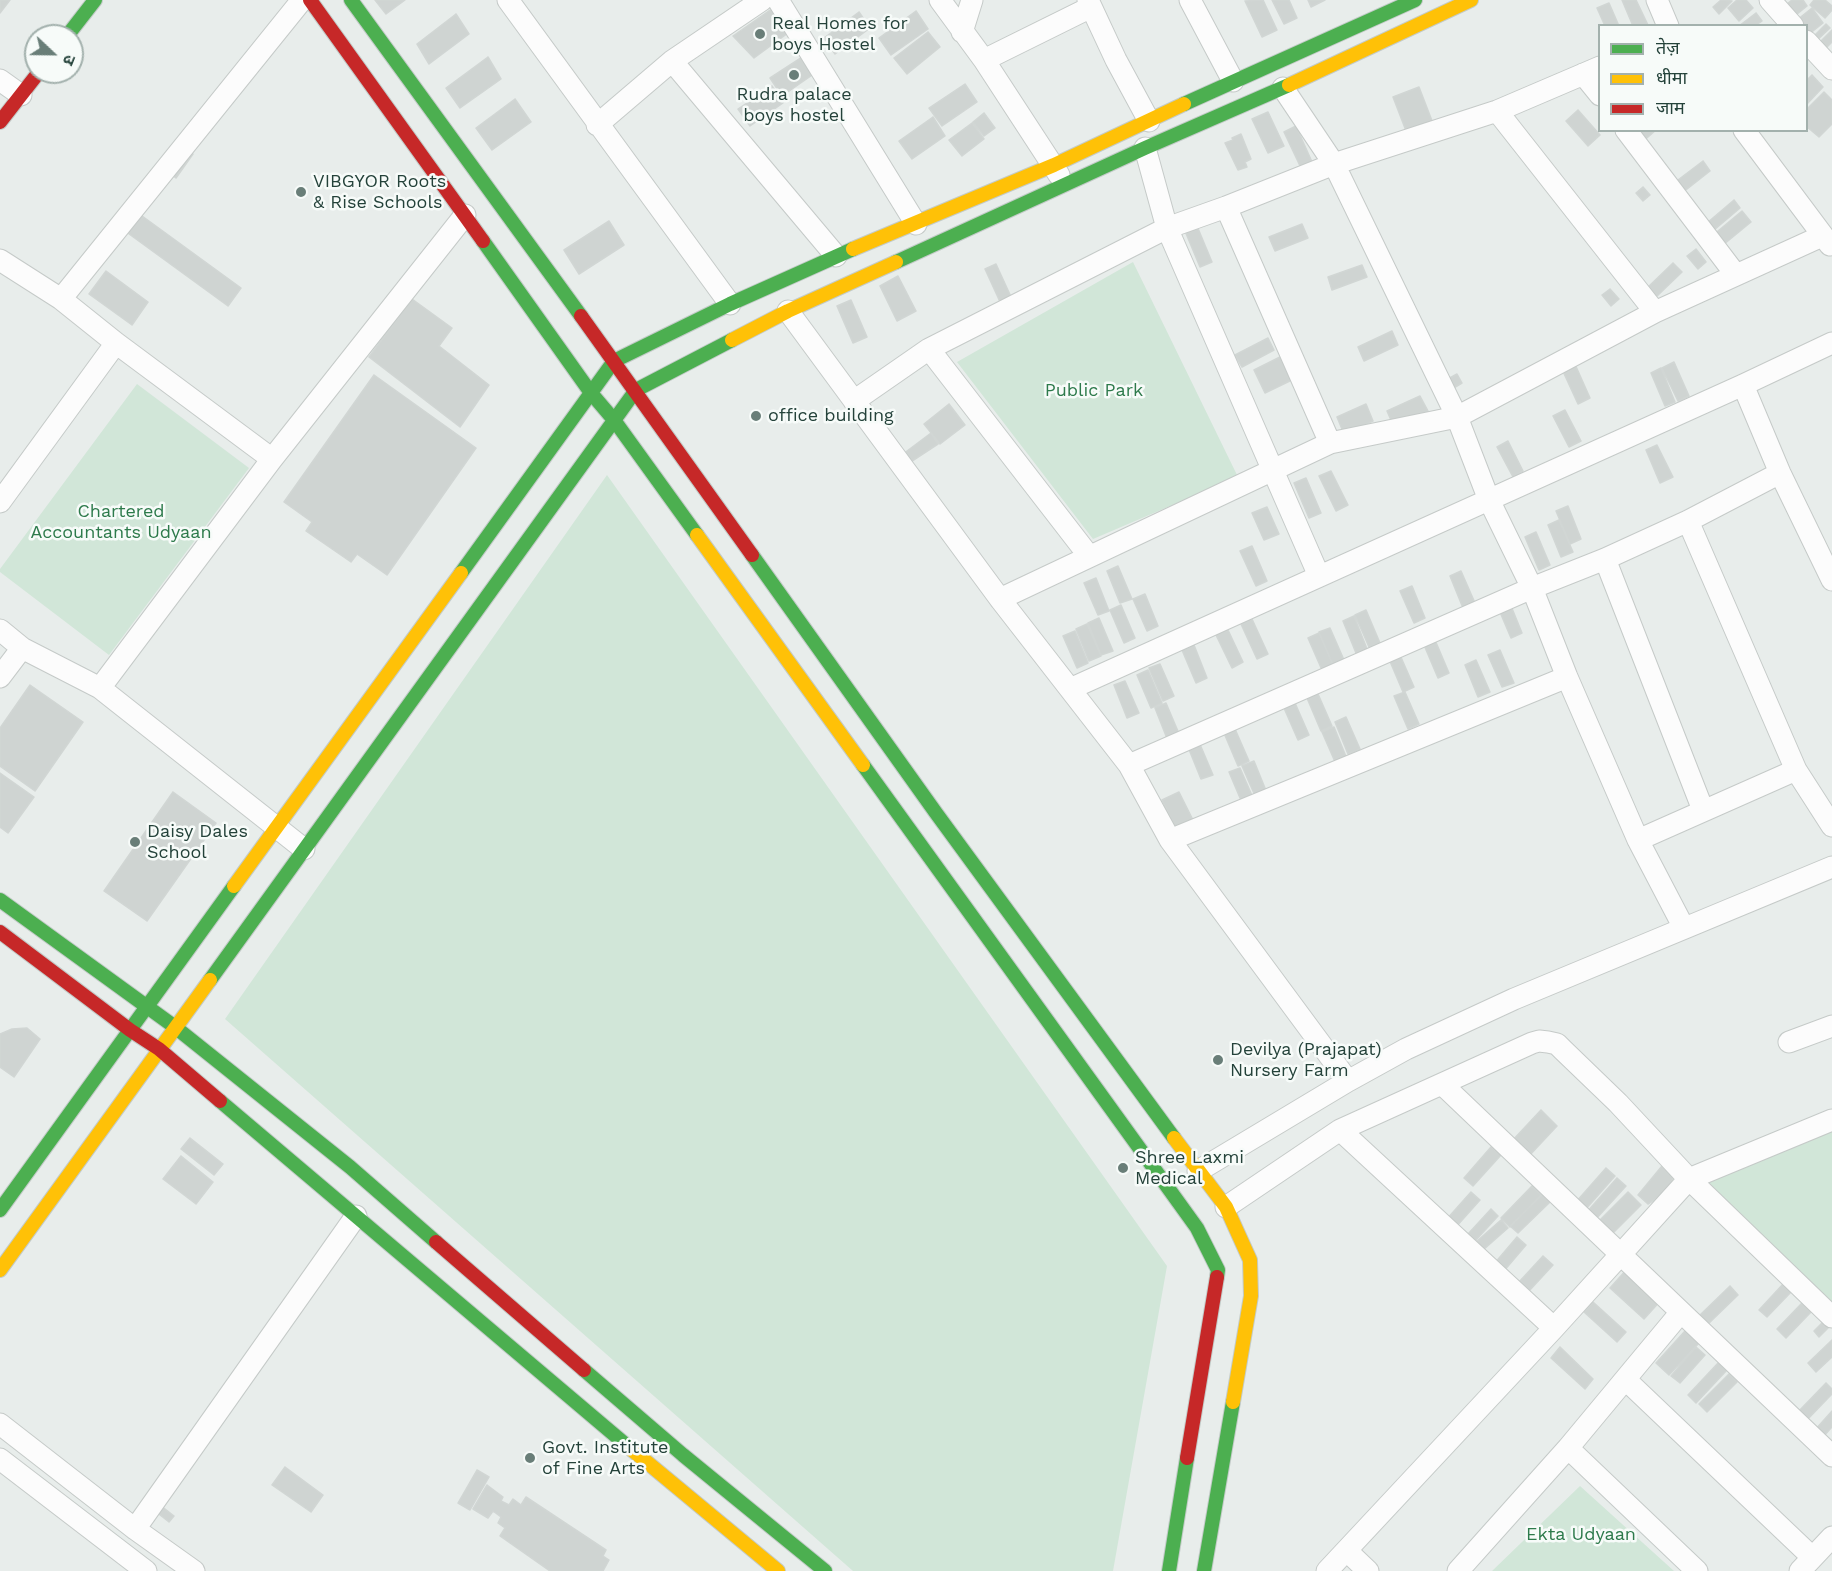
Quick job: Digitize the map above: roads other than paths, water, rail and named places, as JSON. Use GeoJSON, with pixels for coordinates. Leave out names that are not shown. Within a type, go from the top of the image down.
{"type":"FeatureCollection","features":[{"type":"Feature","properties":{"kind":"main road"},"geometry":{"type":"LineString","coordinates":[[76,24],[95,0]]}},
{"type":"Feature","properties":{"kind":"main road"},"geometry":{"type":"LineString","coordinates":[[310,0],[591,393],[614,420],[1197,1228],[1218,1270],[1169,1571]]}},
{"type":"Feature","properties":{"kind":"main road"},"geometry":{"type":"LineString","coordinates":[[351,0],[636,390],[936,813],[1197,1171],[1226,1207],[1250,1260],[1251,1296],[1204,1571]]}},
{"type":"Feature","properties":{"kind":"main road"},"geometry":{"type":"LineString","coordinates":[[0,1270],[636,390],[788,311],[1145,148],[1283,88],[1471,0]]}},
{"type":"Feature","properties":{"kind":"main road"},"geometry":{"type":"LineString","coordinates":[[0,1210],[614,361],[729,304],[836,256],[1054,165],[1402,3]]}},
{"type":"Feature","properties":{"kind":"main road"},"geometry":{"type":"LineString","coordinates":[[0,122],[30,84]]}},
{"type":"Feature","properties":{"kind":"main road"},"geometry":{"type":"LineString","coordinates":[[0,900],[175,1027],[350,1167],[683,1455],[825,1571]]}},
{"type":"Feature","properties":{"kind":"main road"},"geometry":{"type":"LineString","coordinates":[[0,932],[130,1030],[159,1049],[778,1571]]}},
{"type":"Feature","properties":{"kind":"street"},"geometry":{"type":"LineString","coordinates":[[61,299],[302,0]]}},
{"type":"Feature","properties":{"kind":"street"},"geometry":{"type":"LineString","coordinates":[[508,0],[729,304]]}},
{"type":"Feature","properties":{"kind":"street"},"geometry":{"type":"LineString","coordinates":[[597,125],[672,61],[762,0]]}},
{"type":"Feature","properties":{"kind":"street"},"geometry":{"type":"LineString","coordinates":[[778,0],[916,224]]}},
{"type":"Feature","properties":{"kind":"street"},"geometry":{"type":"LineString","coordinates":[[940,0],[984,60],[1054,165],[1065,186]]}},
{"type":"Feature","properties":{"kind":"street"},"geometry":{"type":"LineString","coordinates":[[962,32],[972,0]]}},
{"type":"Feature","properties":{"kind":"street"},"geometry":{"type":"LineString","coordinates":[[1190,0],[1233,81]]}},
{"type":"Feature","properties":{"kind":"street"},"geometry":{"type":"LineString","coordinates":[[1657,0],[1667,24]]}},
{"type":"Feature","properties":{"kind":"street"},"geometry":{"type":"LineString","coordinates":[[1770,0],[1791,24]]}},
{"type":"Feature","properties":{"kind":"street"},"geometry":{"type":"LineString","coordinates":[[984,60],[1089,4],[1149,121]]}},
{"type":"Feature","properties":{"kind":"street"},"geometry":{"type":"LineString","coordinates":[[1808,43],[1832,69]]}},
{"type":"Feature","properties":{"kind":"street"},"geometry":{"type":"LineString","coordinates":[[672,61],[836,256]]}},
{"type":"Feature","properties":{"kind":"street"},"geometry":{"type":"LineString","coordinates":[[854,401],[929,349],[1167,228],[1334,164],[1497,111],[1591,70],[1598,92]]}},
{"type":"Feature","properties":{"kind":"street"},"geometry":{"type":"LineString","coordinates":[[0,80],[21,95]]}},
{"type":"Feature","properties":{"kind":"street"},"geometry":{"type":"LineString","coordinates":[[1283,88],[1334,164],[1457,417],[1489,500],[1532,588],[1567,677],[1638,840],[1684,928]]}},
{"type":"Feature","properties":{"kind":"street"},"geometry":{"type":"LineString","coordinates":[[1497,111],[1655,312]]}},
{"type":"Feature","properties":{"kind":"street"},"geometry":{"type":"LineString","coordinates":[[1628,132],[1736,275]]}},
{"type":"Feature","properties":{"kind":"street"},"geometry":{"type":"LineString","coordinates":[[1000,598],[1330,444],[1457,417],[1655,312],[1736,275],[1827,241],[1745,132]]}},
{"type":"Feature","properties":{"kind":"street"},"geometry":{"type":"LineString","coordinates":[[1145,148],[1167,228],[1319,576]]}},
{"type":"Feature","properties":{"kind":"street"},"geometry":{"type":"LineString","coordinates":[[1226,207],[1330,444]]}},
{"type":"Feature","properties":{"kind":"street"},"geometry":{"type":"LineString","coordinates":[[100,688],[272,459],[465,215]]}},
{"type":"Feature","properties":{"kind":"street"},"geometry":{"type":"LineString","coordinates":[[0,260],[61,299],[116,343],[272,459]]}},
{"type":"Feature","properties":{"kind":"street"},"geometry":{"type":"LineString","coordinates":[[788,311],[1000,598],[1128,765],[1170,840],[1348,1081]]}},
{"type":"Feature","properties":{"kind":"street"},"geometry":{"type":"LineString","coordinates":[[0,502],[116,343]]}},
{"type":"Feature","properties":{"kind":"street"},"geometry":{"type":"LineString","coordinates":[[1070,688],[1832,343]]}},
{"type":"Feature","properties":{"kind":"street"},"geometry":{"type":"LineString","coordinates":[[929,349],[1089,556]]}},
{"type":"Feature","properties":{"kind":"street"},"geometry":{"type":"LineString","coordinates":[[1743,385],[1780,473],[1832,579]]}},
{"type":"Feature","properties":{"kind":"street"},"geometry":{"type":"LineString","coordinates":[[1128,765],[1532,588],[1605,559],[1688,521],[1780,473]]}},
{"type":"Feature","properties":{"kind":"street"},"geometry":{"type":"LineString","coordinates":[[1688,521],[1796,770],[1832,826]]}},
{"type":"Feature","properties":{"kind":"street"},"geometry":{"type":"LineString","coordinates":[[1605,559],[1703,810]]}},
{"type":"Feature","properties":{"kind":"street"},"geometry":{"type":"LineString","coordinates":[[0,630],[22,648],[100,688],[304,849]]}},
{"type":"Feature","properties":{"kind":"street"},"geometry":{"type":"LineString","coordinates":[[0,677],[22,648]]}},
{"type":"Feature","properties":{"kind":"street"},"geometry":{"type":"LineString","coordinates":[[1170,840],[1567,677]]}},
{"type":"Feature","properties":{"kind":"street"},"geometry":{"type":"LineString","coordinates":[[1638,840],[1796,770]]}},
{"type":"Feature","properties":{"kind":"street"},"geometry":{"type":"LineString","coordinates":[[1197,1171],[1406,1049],[1503,1004],[1832,867]]}},
{"type":"Feature","properties":{"kind":"street"},"geometry":{"type":"LineString","coordinates":[[1789,1042],[1832,1026]]}},
{"type":"Feature","properties":{"kind":"street"},"geometry":{"type":"LineString","coordinates":[[1226,1207],[1340,1130],[1532,1043],[1539,1041],[1557,1044],[1618,1103],[1689,1179],[1832,1317]]}},
{"type":"Feature","properties":{"kind":"street"},"geometry":{"type":"LineString","coordinates":[[1443,1085],[1832,1456]]}},
{"type":"Feature","properties":{"kind":"street"},"geometry":{"type":"LineString","coordinates":[[1327,1571],[1554,1328],[1689,1179],[1832,1120]]}},
{"type":"Feature","properties":{"kind":"street"},"geometry":{"type":"LineString","coordinates":[[1340,1130],[1554,1328]]}},
{"type":"Feature","properties":{"kind":"street"},"geometry":{"type":"LineString","coordinates":[[135,1529],[356,1216]]}},
{"type":"Feature","properties":{"kind":"street"},"geometry":{"type":"LineString","coordinates":[[1458,1571],[1568,1448],[1681,1312]]}},
{"type":"Feature","properties":{"kind":"street"},"geometry":{"type":"LineString","coordinates":[[1626,1380],[1806,1564],[1832,1537]]}},
{"type":"Feature","properties":{"kind":"street"},"geometry":{"type":"LineString","coordinates":[[0,1424],[135,1529],[194,1571]]}},
{"type":"Feature","properties":{"kind":"street"},"geometry":{"type":"LineString","coordinates":[[1568,1448],[1697,1571]]}},
{"type":"Feature","properties":{"kind":"street"},"geometry":{"type":"LineString","coordinates":[[0,1459],[146,1571]]}},
{"type":"Feature","properties":{"kind":"street"},"geometry":{"type":"LineString","coordinates":[[1347,1551],[1368,1571]]}},
{"type":"Feature","properties":{"kind":"place","name":"Real Homes for boys Hostel"},"geometry":{"type":"Point","coordinates":[760,34]}},
{"type":"Feature","properties":{"kind":"place","name":"Rudra palace boys hostel"},"geometry":{"type":"Point","coordinates":[794,75]}},
{"type":"Feature","properties":{"kind":"place","name":"VIBGYOR Roots & Rise Schools"},"geometry":{"type":"Point","coordinates":[301,192]}},
{"type":"Feature","properties":{"kind":"place","name":"office building"},"geometry":{"type":"Point","coordinates":[756,416]}},
{"type":"Feature","properties":{"kind":"place","name":"Daisy Dales School"},"geometry":{"type":"Point","coordinates":[135,842]}},
{"type":"Feature","properties":{"kind":"place","name":"Devilya (Prajapat) Nursery Farm"},"geometry":{"type":"Point","coordinates":[1218,1060]}},
{"type":"Feature","properties":{"kind":"place","name":"Shree Laxmi Medical"},"geometry":{"type":"Point","coordinates":[1123,1168]}},
{"type":"Feature","properties":{"kind":"place","name":"Govt. Institute of Fine Arts"},"geometry":{"type":"Point","coordinates":[530,1458]}},
{"type":"Feature","properties":{"kind":"park label","name":"Public Park"},"geometry":{"type":"Point","coordinates":[1094,391]}},
{"type":"Feature","properties":{"kind":"park label","name":"Chartered Accountants Udyaan"},"geometry":{"type":"Point","coordinates":[121,522]}},
{"type":"Feature","properties":{"kind":"park label","name":"Ekta Udyaan"},"geometry":{"type":"Point","coordinates":[1581,1535]}}]}
